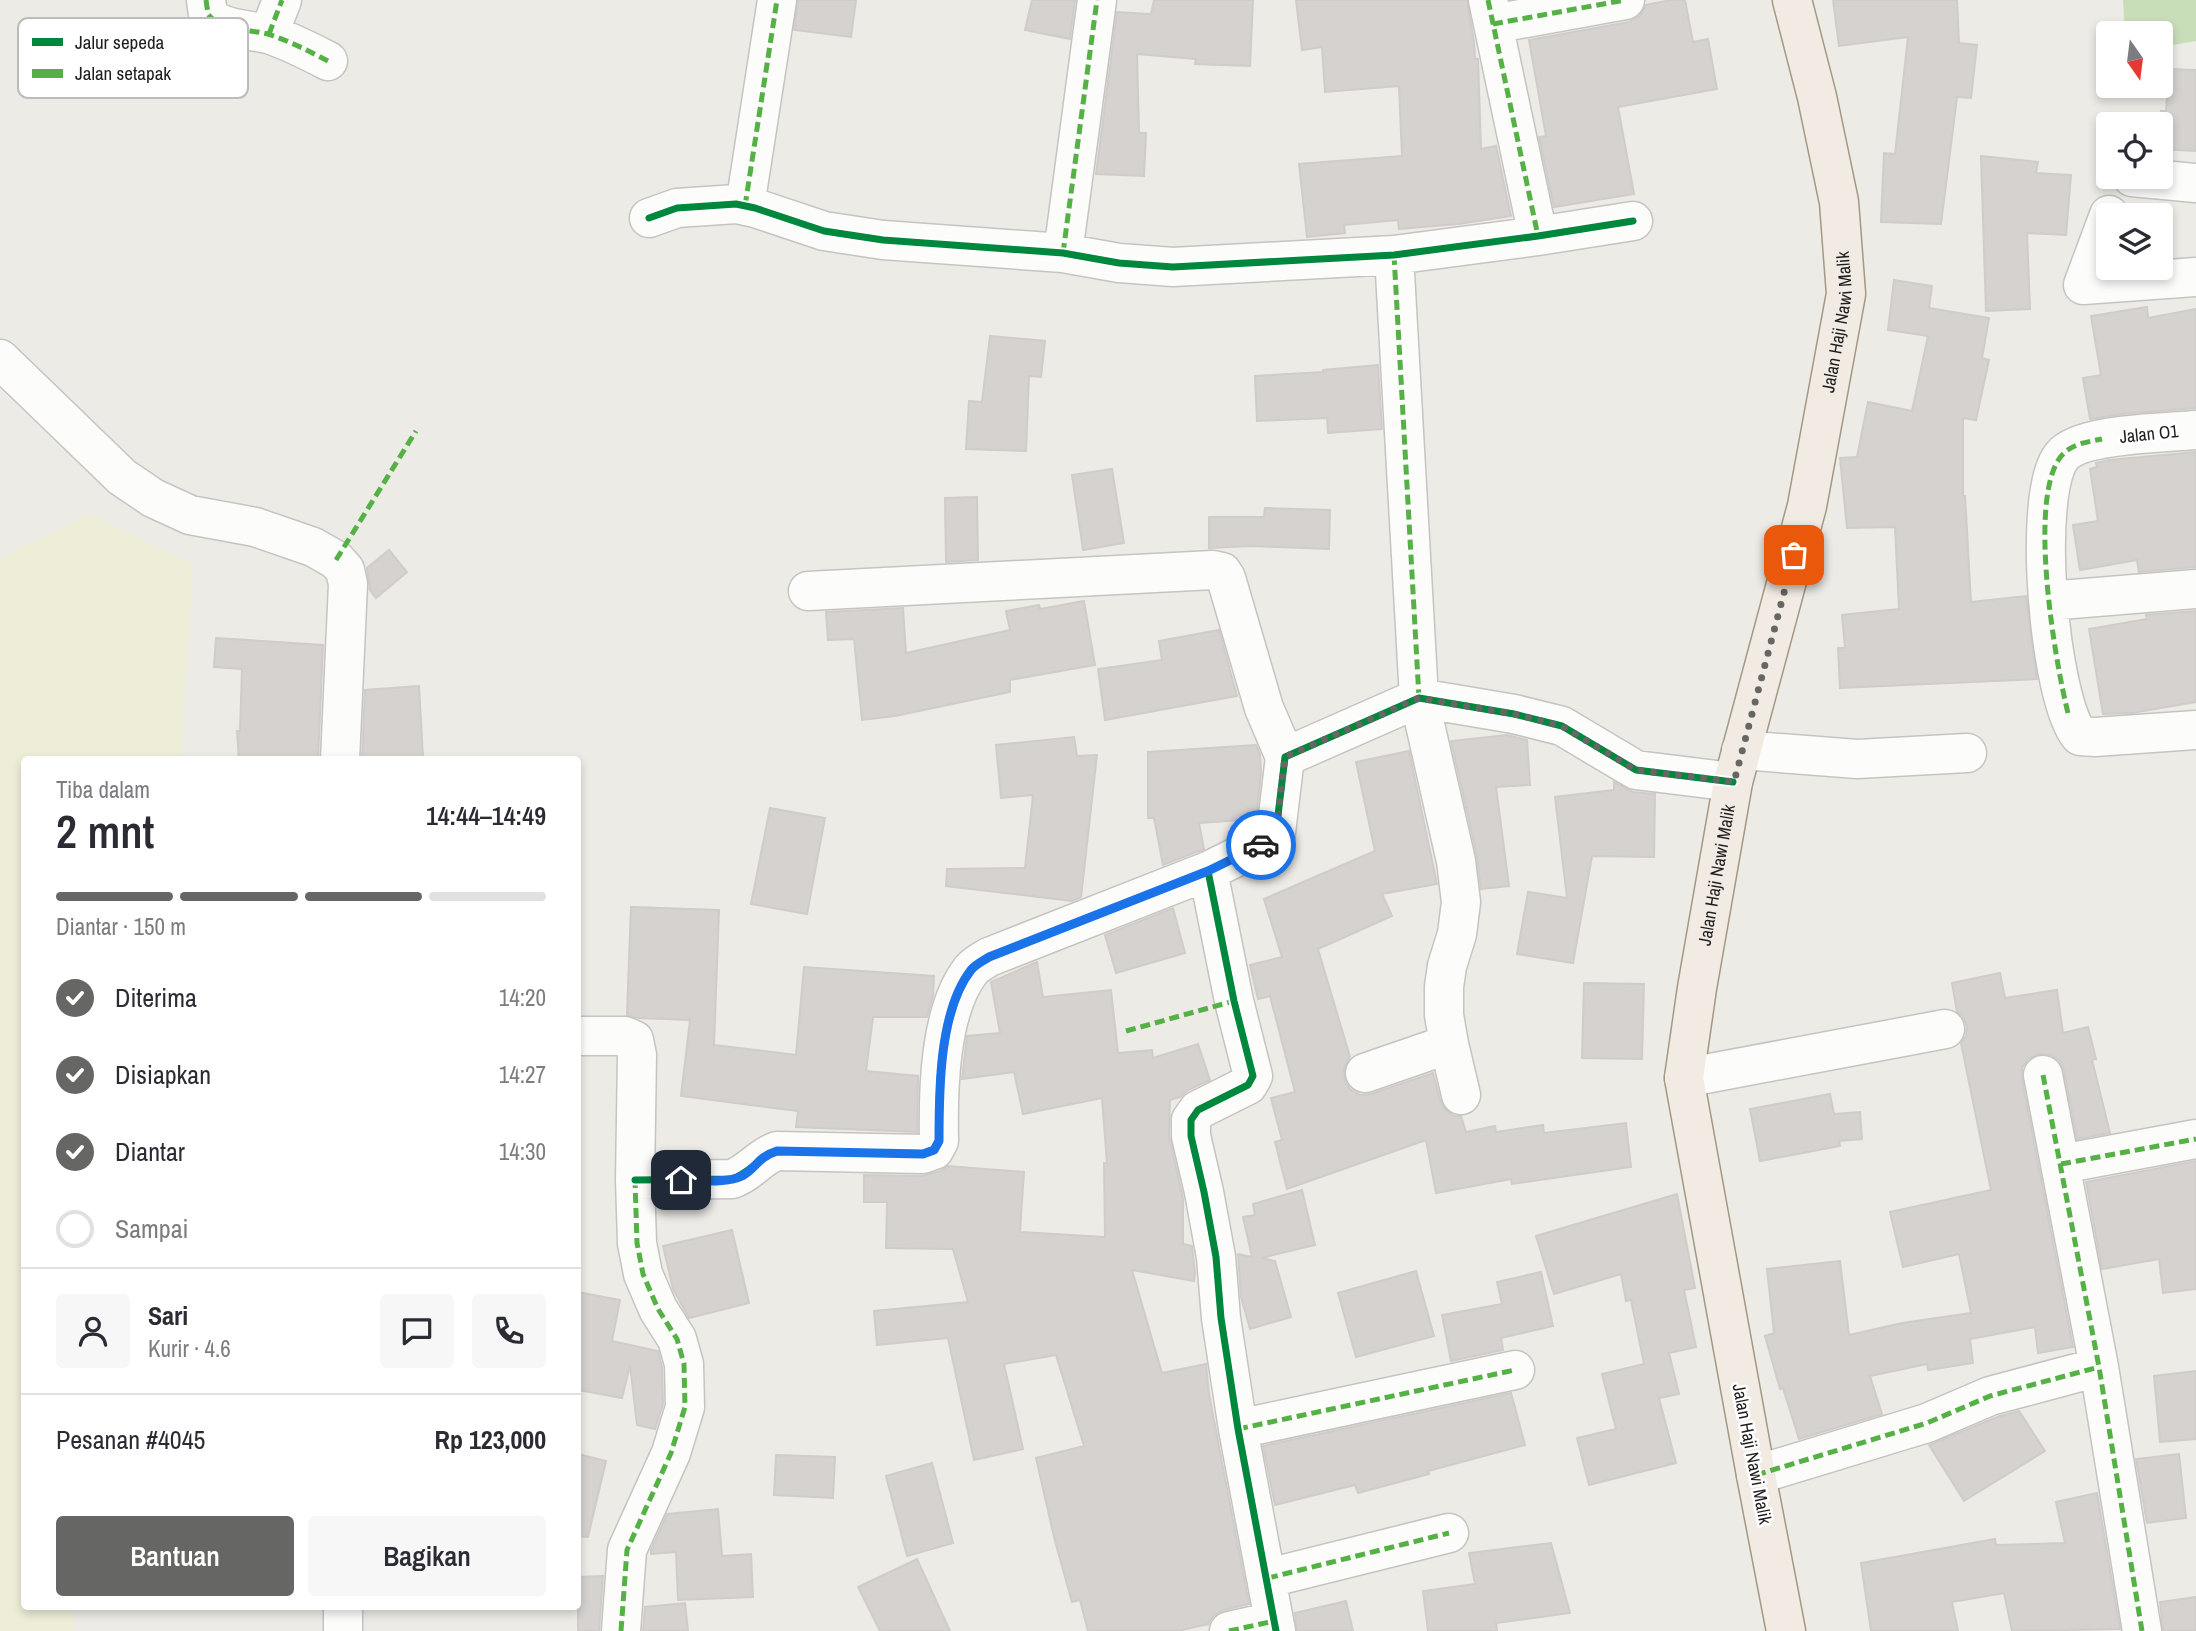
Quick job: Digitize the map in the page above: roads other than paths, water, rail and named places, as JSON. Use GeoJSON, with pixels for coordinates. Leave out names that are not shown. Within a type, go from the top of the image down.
{"type":"FeatureCollection","features":[{"type":"Feature","properties":{"kind":"main road","name":"Jalan Haji Nawi Malik"},"geometry":{"type":"LineString","coordinates":[[1786,1631],[1684,1079],[1697,988],[1737,766],[1807,506],[1846,294],[1839,202],[1817,97],[1792,0]]}},
{"type":"Feature","properties":{"kind":"street"},"geometry":{"type":"LineString","coordinates":[[206,0],[210,18]]}},
{"type":"Feature","properties":{"kind":"street"},"geometry":{"type":"LineString","coordinates":[[745,206],[777,0]]}},
{"type":"Feature","properties":{"kind":"street"},"geometry":{"type":"LineString","coordinates":[[1063,253],[1097,0]]}},
{"type":"Feature","properties":{"kind":"street"},"geometry":{"type":"LineString","coordinates":[[1538,236],[1490,12],[1625,0]]}},
{"type":"Feature","properties":{"kind":"street"},"geometry":{"type":"LineString","coordinates":[[248,19],[275,17],[299,46],[328,61]]}},
{"type":"Feature","properties":{"kind":"street"},"geometry":{"type":"LineString","coordinates":[[2173,181],[2196,183]]}},
{"type":"Feature","properties":{"kind":"street"},"geometry":{"type":"LineString","coordinates":[[649,218],[677,208],[736,204],[824,231],[883,240],[1063,253],[1119,263],[1173,267],[1394,255],[1633,221]]}},
{"type":"Feature","properties":{"kind":"street"},"geometry":{"type":"LineString","coordinates":[[2096,250],[2083,285],[2154,280]]}},
{"type":"Feature","properties":{"kind":"street"},"geometry":{"type":"LineString","coordinates":[[1394,255],[1419,698],[1456,861],[1461,902],[1457,934],[1444,987],[1448,1044],[1461,1094]]}},
{"type":"Feature","properties":{"kind":"street"},"geometry":{"type":"LineString","coordinates":[[2173,279],[2196,277]]}},
{"type":"Feature","properties":{"kind":"street"},"geometry":{"type":"LineString","coordinates":[[0,359],[122,477],[153,498],[190,516],[255,527],[313,547],[335,560],[345,570],[348,584],[340,756]]}},
{"type":"Feature","properties":{"kind":"street","name":"Jalan O1"},"geometry":{"type":"LineString","coordinates":[[2196,430],[2102,439],[2077,444],[2063,455],[2052,471],[2045,551],[2048,601],[2060,682],[2073,728],[2080,736],[2095,737],[2196,730]]}},
{"type":"Feature","properties":{"kind":"street"},"geometry":{"type":"LineString","coordinates":[[635,1180],[732,1179],[743,1175],[763,1156],[777,1151],[923,1154],[934,1150],[939,1141],[940,1075],[947,1026],[963,982],[973,967],[1008,949],[1208,871],[1261,845],[1276,832],[1285,757],[1264,708],[1222,572],[1213,570],[808,591]]}},
{"type":"Feature","properties":{"kind":"street"},"geometry":{"type":"LineString","coordinates":[[2048,601],[2196,589]]}},
{"type":"Feature","properties":{"kind":"street"},"geometry":{"type":"LineString","coordinates":[[1285,757],[1419,698],[1514,714],[1562,726],[1636,770],[1737,766],[1798,756],[1857,759],[1967,753]]}},
{"type":"Feature","properties":{"kind":"street"},"geometry":{"type":"LineString","coordinates":[[1208,871],[1234,1001],[1253,1076],[1248,1085],[1198,1110],[1191,1120],[1191,1136],[1216,1257],[1221,1318],[1238,1429],[1275,1626],[1229,1631]]}},
{"type":"Feature","properties":{"kind":"street"},"geometry":{"type":"LineString","coordinates":[[1684,1079],[1945,1029]]}},
{"type":"Feature","properties":{"kind":"street"},"geometry":{"type":"LineString","coordinates":[[581,1036],[625,1036],[634,1041],[637,1055],[637,1243],[643,1274],[658,1309],[677,1339],[684,1364],[685,1407],[671,1453],[627,1550],[621,1631]]}},
{"type":"Feature","properties":{"kind":"street"},"geometry":{"type":"LineString","coordinates":[[1365,1073],[1448,1044]]}},
{"type":"Feature","properties":{"kind":"street"},"geometry":{"type":"LineString","coordinates":[[2043,1075],[2099,1367],[2142,1631]]}},
{"type":"Feature","properties":{"kind":"street"},"geometry":{"type":"LineString","coordinates":[[2061,1164],[2196,1139]]}},
{"type":"Feature","properties":{"kind":"street"},"geometry":{"type":"LineString","coordinates":[[1756,1475],[1927,1423],[1990,1396],[2099,1367]]}},
{"type":"Feature","properties":{"kind":"street"},"geometry":{"type":"LineString","coordinates":[[1238,1429],[1515,1370]]}},
{"type":"Feature","properties":{"kind":"street"},"geometry":{"type":"LineString","coordinates":[[1268,1578],[1449,1533]]}},
{"type":"Feature","properties":{"kind":"street"},"geometry":{"type":"LineString","coordinates":[[342,1631],[343,1610]]}}]}
